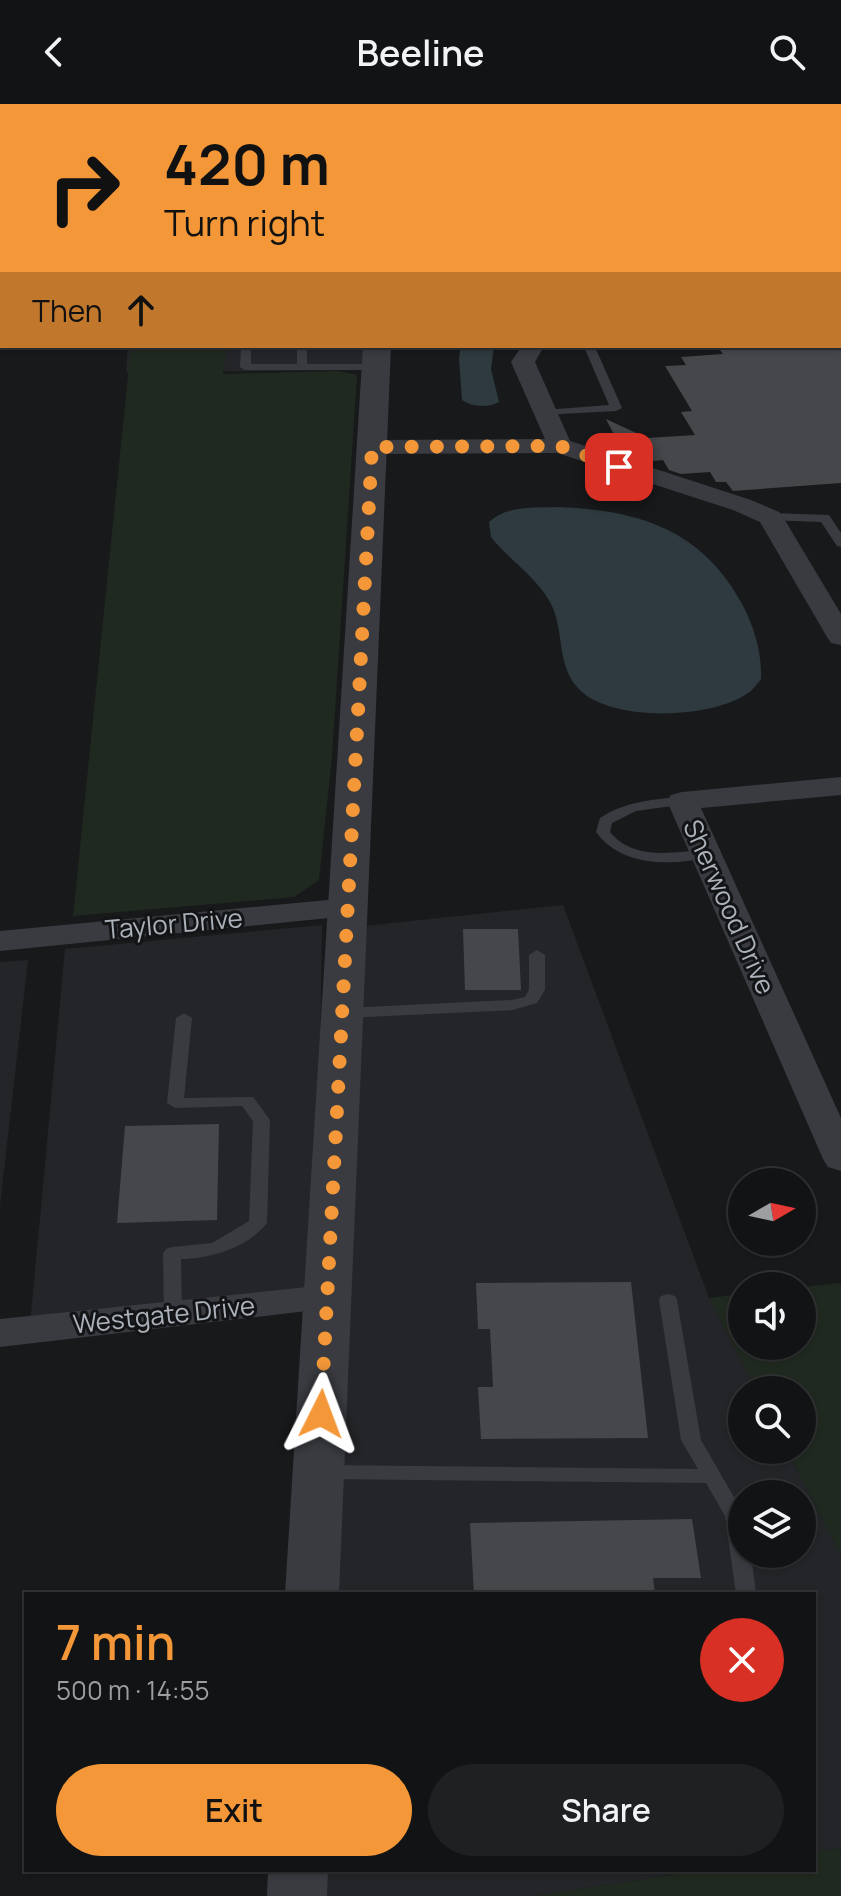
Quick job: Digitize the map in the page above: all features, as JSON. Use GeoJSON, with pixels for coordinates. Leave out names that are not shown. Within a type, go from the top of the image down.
{"type":"FeatureCollection","features":[{"type":"Feature","properties":{"kind":"street"},"geometry":{"type":"LineString","coordinates":[[532,348],[523,362],[552,427],[592,459],[742,505],[770,517],[841,637]]}},
{"type":"Feature","properties":{"kind":"street"},"geometry":{"type":"LineString","coordinates":[[312,1592],[376,357]]}},
{"type":"Feature","properties":{"kind":"street"},"geometry":{"type":"LineString","coordinates":[[372,436],[552,427]]}},
{"type":"Feature","properties":{"kind":"street","name":"Sherwood Drive"},"geometry":{"type":"LineString","coordinates":[[841,786],[682,801],[841,1159]]}},
{"type":"Feature","properties":{"kind":"street","name":"Taylor Drive"},"geometry":{"type":"LineString","coordinates":[[0,941],[348,908]]}},
{"type":"Feature","properties":{"kind":"street","name":"Westgate Drive"},"geometry":{"type":"LineString","coordinates":[[0,1333],[327,1298]]}},
{"type":"Feature","properties":{"kind":"street"},"geometry":{"type":"LineString","coordinates":[[297,1896],[298,1872]]}},
{"type":"Feature","properties":{"kind":"lane"},"geometry":{"type":"LineString","coordinates":[[246,348],[245,367],[302,367],[376,357]]}},
{"type":"Feature","properties":{"kind":"lane"},"geometry":{"type":"LineString","coordinates":[[302,348],[302,367]]}},
{"type":"Feature","properties":{"kind":"lane"},"geometry":{"type":"LineString","coordinates":[[552,427],[616,408],[590,348]]}},
{"type":"Feature","properties":{"kind":"lane"},"geometry":{"type":"LineString","coordinates":[[770,517],[825,518],[841,543]]}},
{"type":"Feature","properties":{"kind":"lane"},"geometry":{"type":"LineString","coordinates":[[682,801],[643,805],[613,815],[605,821],[603,832],[615,848],[631,854],[705,854]]}},
{"type":"Feature","properties":{"kind":"lane"},"geometry":{"type":"LineString","coordinates":[[342,1013],[522,1003],[531,1000],[537,990],[537,955]]}},
{"type":"Feature","properties":{"kind":"lane"},"geometry":{"type":"LineString","coordinates":[[173,1314],[172,1253],[205,1253],[233,1243],[258,1223],[262,1120],[247,1101],[175,1103],[184,1018]]}},
{"type":"Feature","properties":{"kind":"lane"},"geometry":{"type":"LineString","coordinates":[[668,1300],[691,1440],[735,1516],[746,1592]]}},
{"type":"Feature","properties":{"kind":"lane"},"geometry":{"type":"LineString","coordinates":[[318,1472],[712,1476]]}},
{"type":"Feature","properties":{"kind":"shaded area"},"geometry":{"type":"Polygon","coordinates":[[[128,348],[369,348],[368,370],[126,372],[128,348]]]}},
{"type":"Feature","properties":{"kind":"shaded area"},"geometry":{"type":"Polygon","coordinates":[[[131,348],[227,348],[223,374],[339,371],[357,375],[332,757],[319,880],[294,897],[73,916],[131,348]]]}},
{"type":"Feature","properties":{"kind":"shaded area"},"geometry":{"type":"Polygon","coordinates":[[[461,348],[494,348],[491,369],[499,402],[480,406],[462,400],[461,348]]]}},
{"type":"Feature","properties":{"kind":"shaded area"},"geometry":{"type":"Polygon","coordinates":[[[558,507],[640,519],[664,528],[707,557],[741,602],[753,630],[759,649],[761,679],[753,689],[732,702],[711,708],[662,713],[613,707],[593,699],[578,688],[567,670],[552,606],[540,587],[491,537],[489,522],[513,510],[558,507]]]}},
{"type":"Feature","properties":{"kind":"shaded area"},"geometry":{"type":"Polygon","coordinates":[[[563,905],[709,1298],[728,1335],[728,1360],[741,1360],[749,1376],[728,1376],[728,1464],[794,1464],[802,1480],[728,1480],[728,1568],[816,1568],[816,1506],[841,1555],[841,1848],[816,1852],[816,1592],[325,1592],[364,926],[563,905]]]}},
{"type":"Feature","properties":{"kind":"shaded area"},"geometry":{"type":"Polygon","coordinates":[[[322,925],[317,1296],[30,1325],[65,949],[322,925]]]}},
{"type":"Feature","properties":{"kind":"shaded area"},"geometry":{"type":"Polygon","coordinates":[[[28,960],[0,1206],[0,962],[28,960]]]}},
{"type":"Feature","properties":{"kind":"shaded area"},"geometry":{"type":"Polygon","coordinates":[[[841,1283],[841,1555],[816,1506],[816,1480],[802,1480],[794,1464],[816,1464],[816,1376],[749,1376],[741,1360],[816,1360],[816,1286],[841,1283]]]}},
{"type":"Feature","properties":{"kind":"shaded area"},"geometry":{"type":"Polygon","coordinates":[[[728,1296],[728,1335],[709,1298],[728,1296]]]}},
{"type":"Feature","properties":{"kind":"shaded area"},"geometry":{"type":"Polygon","coordinates":[[[841,1848],[841,1896],[536,1896],[688,1872],[816,1872],[816,1852],[841,1848]]]}},
{"type":"Feature","properties":{"kind":"shaded area"},"geometry":{"type":"Polygon","coordinates":[[[308,1872],[688,1872],[536,1896],[307,1896],[308,1872]]]}},
{"type":"Feature","properties":{"kind":"building"},"geometry":{"type":"Polygon","coordinates":[[[718,348],[841,348],[841,483],[733,491],[726,482],[716,482],[710,472],[681,474],[669,470],[663,460],[643,462],[625,456],[606,419],[647,438],[695,435],[681,412],[692,411],[665,366],[686,365],[681,357],[723,354],[718,348]]]}},
{"type":"Feature","properties":{"kind":"building"},"geometry":{"type":"Polygon","coordinates":[[[463,929],[518,929],[521,990],[465,990],[463,929]]]}},
{"type":"Feature","properties":{"kind":"building"},"geometry":{"type":"Polygon","coordinates":[[[219,1124],[217,1220],[117,1223],[125,1126],[219,1124]]]}},
{"type":"Feature","properties":{"kind":"building"},"geometry":{"type":"Polygon","coordinates":[[[631,1282],[648,1438],[481,1439],[478,1387],[493,1387],[490,1329],[478,1329],[476,1283],[631,1282]]]}},
{"type":"Feature","properties":{"kind":"building"},"geometry":{"type":"Polygon","coordinates":[[[692,1519],[701,1578],[653,1578],[655,1592],[474,1592],[470,1523],[692,1519]]]}},
{"type":"Feature","properties":{"kind":"route"},"geometry":{"type":"LineString","coordinates":[[321,1414],[372,447],[560,446],[619,467]]}}]}
